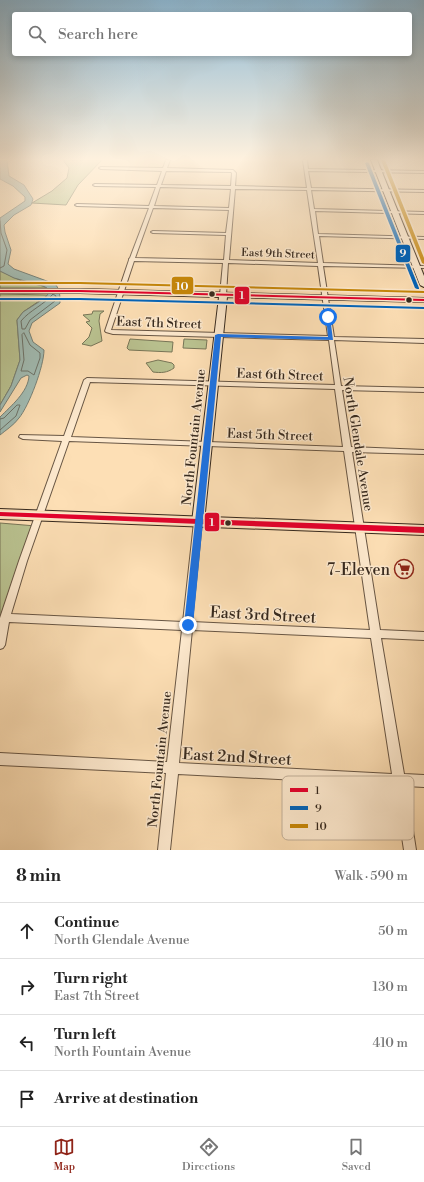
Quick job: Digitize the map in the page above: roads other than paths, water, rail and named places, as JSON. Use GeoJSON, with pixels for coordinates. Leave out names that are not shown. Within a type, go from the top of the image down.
{"type":"FeatureCollection","features":[{"type":"Feature","properties":{"kind":"main road"},"geometry":{"type":"LineString","coordinates":[[1,514],[424,530]]}},
{"type":"Feature","properties":{"kind":"street"},"geometry":{"type":"LineString","coordinates":[[120,293],[153,200]]}},
{"type":"Feature","properties":{"kind":"street","name":"North Fountain Avenue"},"geometry":{"type":"LineString","coordinates":[[164,850],[223,295],[231,200]]}},
{"type":"Feature","properties":{"kind":"street","name":"North Glendale Avenue"},"geometry":{"type":"LineString","coordinates":[[311,200],[375,634],[398,776]]}},
{"type":"Feature","properties":{"kind":"street"},"geometry":{"type":"LineString","coordinates":[[390,200],[405,237],[420,266],[424,285]]}},
{"type":"Feature","properties":{"kind":"street"},"geometry":{"type":"LineString","coordinates":[[76,205],[230,209]]}},
{"type":"Feature","properties":{"kind":"street"},"geometry":{"type":"LineString","coordinates":[[313,210],[424,213]]}},
{"type":"Feature","properties":{"kind":"street"},"geometry":{"type":"LineString","coordinates":[[153,232],[227,234]]}},
{"type":"Feature","properties":{"kind":"street"},"geometry":{"type":"LineString","coordinates":[[317,235],[424,238]]}},
{"type":"Feature","properties":{"kind":"street","name":"East 9th Street"},"geometry":{"type":"LineString","coordinates":[[131,259],[420,266]]}},
{"type":"Feature","properties":{"kind":"street"},"geometry":{"type":"LineString","coordinates":[[0,291],[80,291],[424,300]]}},
{"type":"Feature","properties":{"kind":"street","name":"East 7th Street"},"geometry":{"type":"LineString","coordinates":[[120,293],[108,331],[424,341]]}},
{"type":"Feature","properties":{"kind":"street","name":"East 6th Street"},"geometry":{"type":"LineString","coordinates":[[67,439],[87,380],[424,390]]}},
{"type":"Feature","properties":{"kind":"street","name":"East 5th Street"},"geometry":{"type":"LineString","coordinates":[[23,438],[424,452]]}},
{"type":"Feature","properties":{"kind":"street"},"geometry":{"type":"LineString","coordinates":[[0,645],[5,618],[23,560],[67,439]]}},
{"type":"Feature","properties":{"kind":"street","name":"East 3rd Street"},"geometry":{"type":"LineString","coordinates":[[5,618],[424,636]]}},
{"type":"Feature","properties":{"kind":"street","name":"East 2nd Street"},"geometry":{"type":"LineString","coordinates":[[0,759],[316,776]]}},
{"type":"Feature","properties":{"kind":"street","name":"East 2nd Street"},"geometry":{"type":"LineString","coordinates":[[414,781],[424,781]]}},
{"type":"Feature","properties":{"kind":"street","name":"North Glendale Avenue"},"geometry":{"type":"LineString","coordinates":[[408,840],[410,850]]}},
{"type":"Feature","properties":{"kind":"water"},"geometry":{"type":"Polygon","coordinates":[[[25,200],[33,200],[31,205],[14,215],[4,225],[11,250],[8,264],[14,269],[55,284],[59,290],[60,303],[32,323],[29,331],[33,342],[44,350],[42,366],[23,412],[15,423],[0,435],[0,417],[26,388],[29,376],[27,375],[21,378],[0,412],[0,405],[11,386],[20,360],[17,320],[23,312],[45,298],[48,294],[47,288],[43,286],[14,278],[0,271],[0,218],[25,200]]]}},
{"type":"Feature","properties":{"kind":"place","name":"7-Eleven"},"geometry":{"type":"Point","coordinates":[404,569]}}]}
